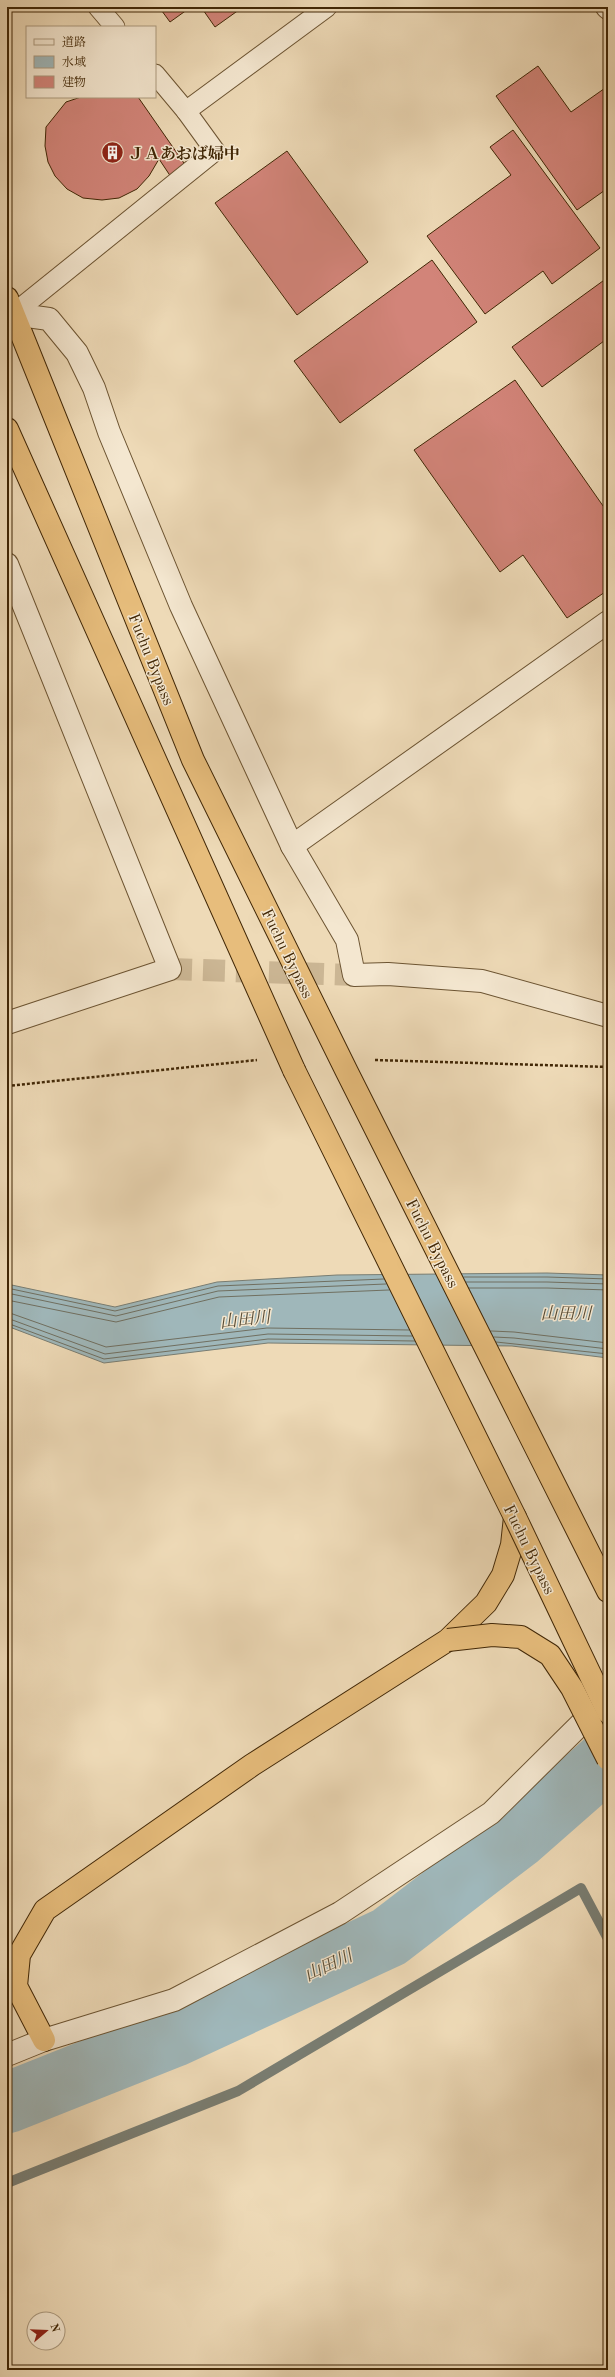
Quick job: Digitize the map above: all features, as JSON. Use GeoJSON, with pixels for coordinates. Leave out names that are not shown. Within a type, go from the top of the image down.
{"type":"FeatureCollection","features":[{"type":"Feature","properties":{"kind":"highway","name":"Fuchu Bypass"},"geometry":{"type":"LineString","coordinates":[[10,306],[193,760],[344,1066],[608,1591]]}},
{"type":"Feature","properties":{"kind":"highway","name":"Fuchu Bypass"},"geometry":{"type":"LineString","coordinates":[[7,429],[291,1063],[515,1517],[608,1712]]}},
{"type":"Feature","properties":{"kind":"highway"},"geometry":{"type":"LineString","coordinates":[[44,2040],[16,1986],[19,1955],[45,1910],[252,1764],[448,1640],[486,1603],[503,1575],[512,1545],[515,1517]]}},
{"type":"Feature","properties":{"kind":"highway"},"geometry":{"type":"LineString","coordinates":[[448,1640],[492,1634],[521,1637],[550,1655],[572,1688],[608,1760]]}},
{"type":"Feature","properties":{"kind":"street"},"geometry":{"type":"LineString","coordinates":[[10,306],[49,319],[77,354],[94,388],[109,432],[181,606],[292,846],[346,940],[354,975],[388,974],[482,981],[608,1016]]}},
{"type":"Feature","properties":{"kind":"street"},"geometry":{"type":"LineString","coordinates":[[7,564],[170,969],[7,1024]]}},
{"type":"Feature","properties":{"kind":"street"},"geometry":{"type":"LineString","coordinates":[[292,846],[608,622]]}},
{"type":"Feature","properties":{"kind":"street"},"geometry":{"type":"LineString","coordinates":[[7,2055],[44,2040],[174,2000],[340,1913],[491,1813],[608,1698]]}},
{"type":"Feature","properties":{"kind":"lane"},"geometry":{"type":"LineString","coordinates":[[98,7],[114,26]]}},
{"type":"Feature","properties":{"kind":"lane"},"geometry":{"type":"LineString","coordinates":[[186,110],[326,7]]}},
{"type":"Feature","properties":{"kind":"lane"},"geometry":{"type":"LineString","coordinates":[[10,306],[215,151],[186,110],[156,75]]}},
{"type":"Feature","properties":{"kind":"path"},"geometry":{"type":"LineString","coordinates":[[7,1086],[291,1063]]}},
{"type":"Feature","properties":{"kind":"path"},"geometry":{"type":"LineString","coordinates":[[344,1066],[608,1067]]}},
{"type":"Feature","properties":{"kind":"water","name":"山田川"},"geometry":{"type":"Polygon","coordinates":[[[547,1273],[608,1275],[608,1358],[512,1346],[268,1343],[104,1363],[7,1326],[7,1284],[115,1307],[217,1282],[337,1275],[547,1273]]]}},
{"type":"Feature","properties":{"kind":"building"},"geometry":{"type":"Polygon","coordinates":[[[159,7],[191,7],[170,22],[159,7]]]}},
{"type":"Feature","properties":{"kind":"building"},"geometry":{"type":"Polygon","coordinates":[[[201,7],[243,7],[215,27],[201,7]]]}},
{"type":"Feature","properties":{"kind":"building"},"geometry":{"type":"Polygon","coordinates":[[[538,66],[571,112],[608,86],[608,137],[605,139],[608,143],[608,188],[577,210],[496,96],[538,66]]]}},
{"type":"Feature","properties":{"kind":"building","name":"ＪＡあおば婦中"},"geometry":{"type":"Polygon","coordinates":[[[78,98],[139,98],[186,166],[171,177],[159,159],[149,176],[137,189],[119,198],[102,200],[83,198],[67,189],[55,176],[48,162],[45,146],[46,127],[66,102],[78,98]]]}},
{"type":"Feature","properties":{"kind":"building"},"geometry":{"type":"Polygon","coordinates":[[[513,130],[600,248],[552,284],[543,271],[485,314],[427,236],[511,175],[490,147],[513,130]]]}},
{"type":"Feature","properties":{"kind":"building"},"geometry":{"type":"Polygon","coordinates":[[[287,151],[368,262],[297,315],[215,203],[287,151]]]}},
{"type":"Feature","properties":{"kind":"building"},"geometry":{"type":"Polygon","coordinates":[[[432,260],[477,322],[340,423],[294,361],[432,260]]]}},
{"type":"Feature","properties":{"kind":"building"},"geometry":{"type":"Polygon","coordinates":[[[607,278],[608,338],[542,387],[512,347],[607,278]]]}},
{"type":"Feature","properties":{"kind":"building"},"geometry":{"type":"Polygon","coordinates":[[[515,380],[608,513],[608,590],[567,618],[523,555],[500,572],[414,450],[515,380]]]}},
{"type":"Feature","properties":{"kind":"waterway","name":"山田川"},"geometry":{"type":"LineString","coordinates":[[7,2103],[173,2037],[389,1937],[518,1838],[608,1759]]}},
{"type":"Feature","properties":{"kind":"waterway"},"geometry":{"type":"LineString","coordinates":[[7,2183],[238,2091],[581,1888],[608,1939]]}},
{"type":"Feature","properties":{"kind":"tunnel"},"geometry":{"type":"LineString","coordinates":[[170,969],[354,975]]}},
{"type":"Feature","properties":{"kind":"place","name":"ＪＡあおば婦中"},"geometry":{"type":"Point","coordinates":[112,153]}}]}
